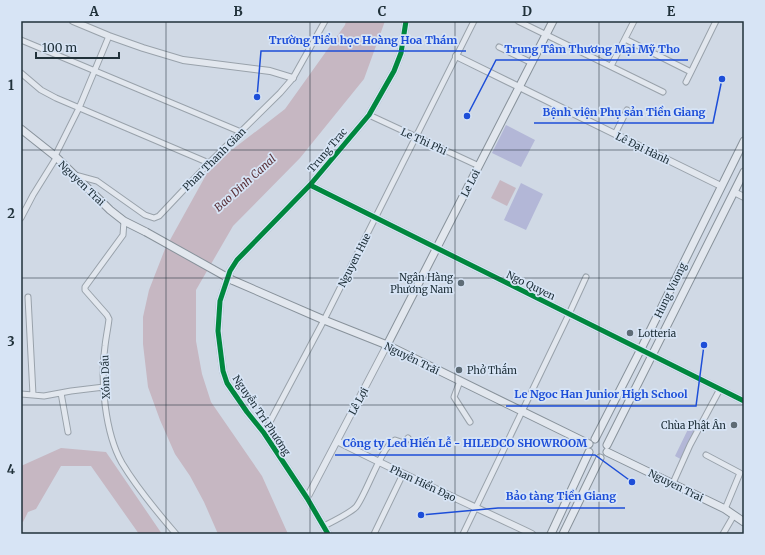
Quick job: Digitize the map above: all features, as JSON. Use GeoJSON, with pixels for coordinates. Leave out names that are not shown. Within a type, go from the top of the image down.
{"type":"FeatureCollection","features":[{"type":"Feature","properties":{"kind":"main road","name":"Le Loi"},"geometry":{"type":"LineString","coordinates":[[387,345],[553,21]]}},
{"type":"Feature","properties":{"kind":"main road","name":"Nguyen Trai"},"geometry":{"type":"LineString","coordinates":[[21,128],[56,157],[99,200],[124,221],[232,280]]}},
{"type":"Feature","properties":{"kind":"main road","name":"Hung Vuong"},"geometry":{"type":"LineString","coordinates":[[595,439],[744,141]]}},
{"type":"Feature","properties":{"kind":"main road","name":"Hung Vuong"},"geometry":{"type":"LineString","coordinates":[[607,448],[744,172]]}},
{"type":"Feature","properties":{"kind":"main road"},"geometry":{"type":"LineString","coordinates":[[722,186],[734,192]]}},
{"type":"Feature","properties":{"kind":"main road","name":"Nguyễn Trãi"},"geometry":{"type":"LineString","coordinates":[[232,280],[324,320],[387,345],[589,444]]}},
{"type":"Feature","properties":{"kind":"main road","name":"Nguyen Trai"},"geometry":{"type":"LineString","coordinates":[[595,439],[602,439],[605,441],[607,448],[725,509],[744,522]]}},
{"type":"Feature","properties":{"kind":"main road"},"geometry":{"type":"LineString","coordinates":[[550,534],[589,452],[589,444],[595,439]]}},
{"type":"Feature","properties":{"kind":"main road"},"geometry":{"type":"LineString","coordinates":[[563,534],[600,458],[603,456],[607,448]]}},
{"type":"Feature","properties":{"kind":"main road"},"geometry":{"type":"LineString","coordinates":[[589,452],[594,457],[600,458]]}},
{"type":"Feature","properties":{"kind":"street"},"geometry":{"type":"LineString","coordinates":[[73,21],[109,36],[183,60],[270,71],[293,78]]}},
{"type":"Feature","properties":{"kind":"street","name":"Phan Thanh Gian"},"geometry":{"type":"LineString","coordinates":[[72,174],[97,181],[145,215],[154,218],[159,216],[293,78],[325,21]]}},
{"type":"Feature","properties":{"kind":"street","name":"Trung Trac"},"geometry":{"type":"LineString","coordinates":[[230,272],[237,260],[310,185],[369,115],[394,71],[401,53],[406,21]]}},
{"type":"Feature","properties":{"kind":"street"},"geometry":{"type":"LineString","coordinates":[[518,21],[663,92]]}},
{"type":"Feature","properties":{"kind":"street"},"geometry":{"type":"LineString","coordinates":[[611,66],[634,21]]}},
{"type":"Feature","properties":{"kind":"street"},"geometry":{"type":"LineString","coordinates":[[686,82],[716,21]]}},
{"type":"Feature","properties":{"kind":"street","name":"Nguyen Hue"},"geometry":{"type":"LineString","coordinates":[[264,433],[324,320],[472,22]]}},
{"type":"Feature","properties":{"kind":"street"},"geometry":{"type":"LineString","coordinates":[[21,218],[56,157],[79,108],[109,36]]}},
{"type":"Feature","properties":{"kind":"street"},"geometry":{"type":"LineString","coordinates":[[625,39],[691,72]]}},
{"type":"Feature","properties":{"kind":"street"},"geometry":{"type":"LineString","coordinates":[[21,40],[241,132]]}},
{"type":"Feature","properties":{"kind":"street"},"geometry":{"type":"LineString","coordinates":[[499,47],[532,63]]}},
{"type":"Feature","properties":{"kind":"street","name":"Lê Đại Hành"},"geometry":{"type":"LineString","coordinates":[[456,56],[722,186]]}},
{"type":"Feature","properties":{"kind":"street"},"geometry":{"type":"LineString","coordinates":[[21,73],[41,90],[79,108],[209,163]]}},
{"type":"Feature","properties":{"kind":"street"},"geometry":{"type":"LineString","coordinates":[[615,134],[627,110]]}},
{"type":"Feature","properties":{"kind":"street","name":"Le Thi Phi"},"geometry":{"type":"LineString","coordinates":[[369,115],[479,166]]}},
{"type":"Feature","properties":{"kind":"street","name":"Ngo Quyen"},"geometry":{"type":"LineString","coordinates":[[310,185],[744,401]]}},
{"type":"Feature","properties":{"kind":"street"},"geometry":{"type":"LineString","coordinates":[[734,192],[744,197]]}},
{"type":"Feature","properties":{"kind":"street","name":"Xóm Dầu"},"geometry":{"type":"LineString","coordinates":[[124,221],[123,235],[85,287],[85,290],[109,319],[104,348],[104,387],[113,444],[122,463],[136,484],[176,534]]}},
{"type":"Feature","properties":{"kind":"street","name":"Nguyễn Tri Phương"},"geometry":{"type":"LineString","coordinates":[[230,272],[220,301],[218,331],[223,371],[227,383],[264,433],[307,498],[328,534]]}},
{"type":"Feature","properties":{"kind":"street"},"geometry":{"type":"LineString","coordinates":[[463,534],[586,277]]}},
{"type":"Feature","properties":{"kind":"street"},"geometry":{"type":"LineString","coordinates":[[28,297],[33,396]]}},
{"type":"Feature","properties":{"kind":"street","name":"Lê Lợi"},"geometry":{"type":"LineString","coordinates":[[307,498],[387,345]]}},
{"type":"Feature","properties":{"kind":"street"},"geometry":{"type":"LineString","coordinates":[[460,381],[454,397],[470,422]]}},
{"type":"Feature","properties":{"kind":"street"},"geometry":{"type":"LineString","coordinates":[[21,394],[44,396],[61,392],[104,387]]}},
{"type":"Feature","properties":{"kind":"street"},"geometry":{"type":"LineString","coordinates":[[673,483],[690,445],[720,390]]}},
{"type":"Feature","properties":{"kind":"street"},"geometry":{"type":"LineString","coordinates":[[61,392],[68,432]]}},
{"type":"Feature","properties":{"kind":"street"},"geometry":{"type":"LineString","coordinates":[[324,526],[356,507],[378,462],[392,441],[397,440],[404,443],[408,438]]}},
{"type":"Feature","properties":{"kind":"street","name":"Phan Hiển Đạo"},"geometry":{"type":"LineString","coordinates":[[337,441],[403,474],[477,507],[532,534]]}},
{"type":"Feature","properties":{"kind":"street"},"geometry":{"type":"LineString","coordinates":[[706,455],[742,474],[725,509]]}},
{"type":"Feature","properties":{"kind":"street"},"geometry":{"type":"LineString","coordinates":[[374,534],[403,474]]}},
{"type":"Feature","properties":{"kind":"street"},"geometry":{"type":"LineString","coordinates":[[723,534],[734,514]]}},
{"type":"Feature","properties":{"kind":"shaded area"},"geometry":{"type":"Polygon","coordinates":[[[506,125],[535,140],[521,167],[492,153],[506,125]]]}},
{"type":"Feature","properties":{"kind":"shaded area"},"geometry":{"type":"Polygon","coordinates":[[[521,183],[543,194],[526,230],[504,220],[521,183]]]}},
{"type":"Feature","properties":{"kind":"shaded area"},"geometry":{"type":"Polygon","coordinates":[[[691,423],[701,428],[684,461],[675,456],[691,423]]]}},
{"type":"Feature","properties":{"kind":"water","name":"Bao Dinh Canal"},"geometry":{"type":"Polygon","coordinates":[[[346,21],[385,21],[364,79],[300,158],[233,226],[196,290],[196,341],[202,374],[211,402],[262,476],[288,534],[218,534],[204,502],[190,476],[175,454],[160,420],[148,387],[143,344],[143,317],[149,290],[165,249],[211,166],[285,109],[345,25],[346,21]]]}},
{"type":"Feature","properties":{"kind":"water"},"geometry":{"type":"Polygon","coordinates":[[[500,180],[516,188],[507,206],[491,198],[500,180]]]}},
{"type":"Feature","properties":{"kind":"water"},"geometry":{"type":"Polygon","coordinates":[[[61,448],[106,452],[162,534],[139,534],[91,466],[61,466],[36,509],[28,512],[23,522],[21,521],[21,466],[61,448]]]}},
{"type":"Feature","properties":{"kind":"cycle path"},"geometry":{"type":"LineString","coordinates":[[328,534],[307,498],[264,433],[227,383],[223,371],[218,331],[220,301],[230,271],[237,260],[310,185],[369,115],[394,71],[401,53],[406,21]]}},
{"type":"Feature","properties":{"kind":"cycle path"},"geometry":{"type":"LineString","coordinates":[[310,185],[744,401]]}},
{"type":"Feature","properties":{"kind":"place","name":"Bệnh viện Phụ sản Tiền Giang"},"geometry":{"type":"Point","coordinates":[722,79]}},
{"type":"Feature","properties":{"kind":"place","name":"Trường Tiểu học Hoàng Hoa Thám"},"geometry":{"type":"Point","coordinates":[257,97]}},
{"type":"Feature","properties":{"kind":"place","name":"Trung Tâm Thương Mại Mỹ Tho"},"geometry":{"type":"Point","coordinates":[467,116]}},
{"type":"Feature","properties":{"kind":"place","name":"Ngân Hàng Phương Nam"},"geometry":{"type":"Point","coordinates":[461,283]}},
{"type":"Feature","properties":{"kind":"place","name":"Lotteria"},"geometry":{"type":"Point","coordinates":[630,333]}},
{"type":"Feature","properties":{"kind":"place","name":"Le Ngoc Han Junior High School"},"geometry":{"type":"Point","coordinates":[704,345]}},
{"type":"Feature","properties":{"kind":"place","name":"Phở Thắm"},"geometry":{"type":"Point","coordinates":[459,370]}},
{"type":"Feature","properties":{"kind":"place","name":"Chùa Phật Ân"},"geometry":{"type":"Point","coordinates":[734,425]}},
{"type":"Feature","properties":{"kind":"place","name":"Công ty Led Hiến Lễ - HILEDCO SHOWROOM"},"geometry":{"type":"Point","coordinates":[632,482]}},
{"type":"Feature","properties":{"kind":"place","name":"Bảo tàng Tiền Giang"},"geometry":{"type":"Point","coordinates":[421,515]}}]}
